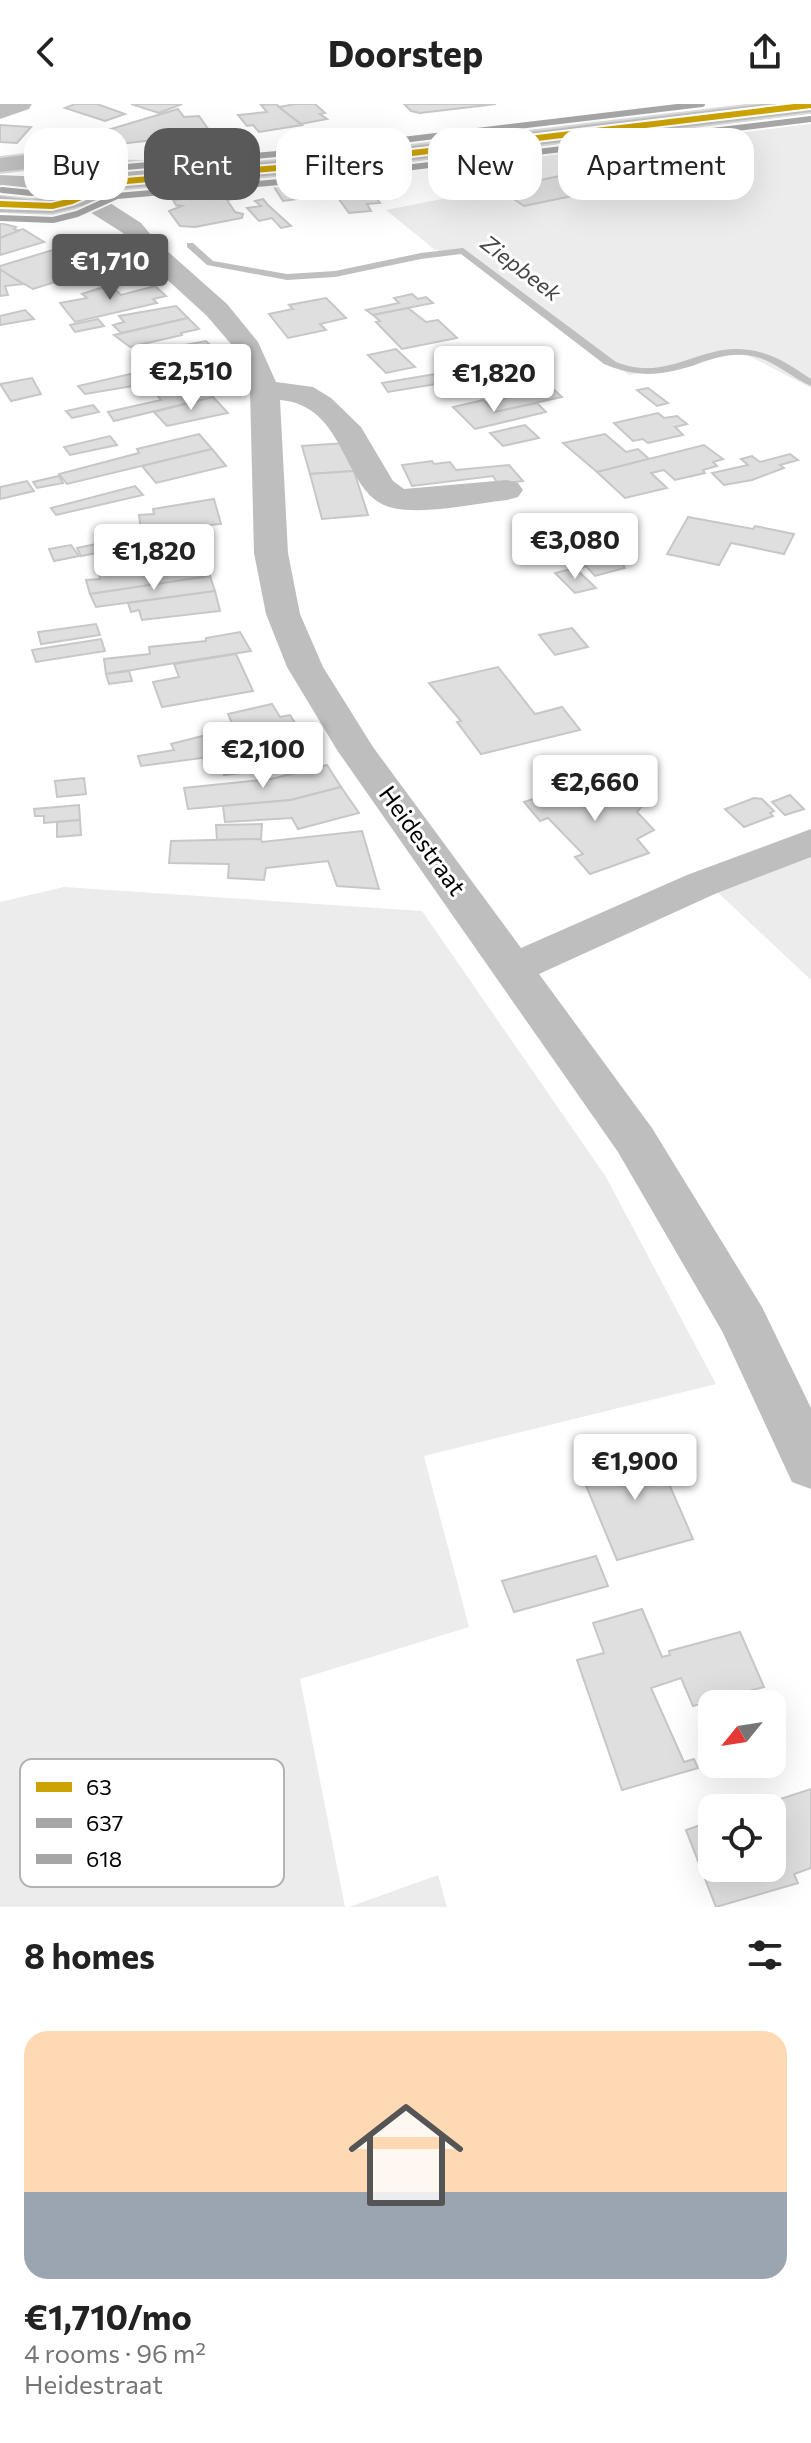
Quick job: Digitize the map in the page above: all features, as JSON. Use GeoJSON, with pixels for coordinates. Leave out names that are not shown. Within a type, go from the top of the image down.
{"type":"FeatureCollection","features":[{"type":"Feature","properties":{"kind":"street"},"geometry":{"type":"LineString","coordinates":[[0,112],[21,104]]}},
{"type":"Feature","properties":{"kind":"street"},"geometry":{"type":"LineString","coordinates":[[128,171],[148,165],[680,104]]}},
{"type":"Feature","properties":{"kind":"street"},"geometry":{"type":"LineString","coordinates":[[128,180],[312,165],[707,112],[811,105]]}},
{"type":"Feature","properties":{"kind":"street"},"geometry":{"type":"LineString","coordinates":[[0,169],[24,173]]}},
{"type":"Feature","properties":{"kind":"street"},"geometry":{"type":"LineString","coordinates":[[0,204],[44,206],[56,200]]}},
{"type":"Feature","properties":{"kind":"street","name":"Heidestraat"},"geometry":{"type":"LineString","coordinates":[[106,200],[147,247],[217,310],[244,342],[265,390],[271,553],[283,614],[305,667],[356,750],[515,968],[635,1140],[744,1322],[811,1465]]}},
{"type":"Feature","properties":{"kind":"street","name":"Heidestraat"},"geometry":{"type":"LineString","coordinates":[[44,206],[147,247]]}},
{"type":"Feature","properties":{"kind":"street"},"geometry":{"type":"LineString","coordinates":[[265,390],[303,393],[320,404],[350,433],[380,487],[395,498],[416,500],[507,490]]}},
{"type":"Feature","properties":{"kind":"street"},"geometry":{"type":"LineString","coordinates":[[515,968],[702,884],[811,842]]}},
{"type":"Feature","properties":{"kind":"shaded area"},"geometry":{"type":"Polygon","coordinates":[[[673,108],[682,115],[542,131],[542,128],[505,128],[673,108]]]}},
{"type":"Feature","properties":{"kind":"shaded area"},"geometry":{"type":"Polygon","coordinates":[[[811,122],[811,388],[747,355],[725,355],[629,375],[466,253],[435,250],[386,210],[437,200],[542,200],[542,148],[558,147],[558,200],[754,200],[754,129],[811,122]]]}},
{"type":"Feature","properties":{"kind":"shaded area"},"geometry":{"type":"Polygon","coordinates":[[[428,137],[428,145],[412,146],[412,139],[428,137]]]}},
{"type":"Feature","properties":{"kind":"shaded area"},"geometry":{"type":"Polygon","coordinates":[[[276,155],[276,162],[260,164],[260,157],[276,155]]]}},
{"type":"Feature","properties":{"kind":"shaded area"},"geometry":{"type":"Polygon","coordinates":[[[811,850],[811,980],[713,888],[811,850]]]}},
{"type":"Feature","properties":{"kind":"shaded area"},"geometry":{"type":"Polygon","coordinates":[[[64,887],[422,911],[606,1177],[716,1384],[424,1456],[469,1627],[300,1679],[345,1907],[0,1907],[0,902],[64,887]]]}},
{"type":"Feature","properties":{"kind":"shaded area"},"geometry":{"type":"Polygon","coordinates":[[[438,1875],[447,1907],[349,1907],[438,1875]]]}},
{"type":"Feature","properties":{"kind":"building"},"geometry":{"type":"Polygon","coordinates":[[[75,104],[97,104],[125,114],[105,121],[65,108],[75,104]]]}},
{"type":"Feature","properties":{"kind":"building"},"geometry":{"type":"Polygon","coordinates":[[[131,104],[182,104],[159,113],[131,104]]]}},
{"type":"Feature","properties":{"kind":"building"},"geometry":{"type":"Polygon","coordinates":[[[276,104],[302,125],[260,132],[260,128],[247,126],[238,115],[267,112],[261,105],[276,104]]]}},
{"type":"Feature","properties":{"kind":"building"},"geometry":{"type":"Polygon","coordinates":[[[315,104],[327,119],[301,124],[279,107],[315,104]]]}},
{"type":"Feature","properties":{"kind":"building"},"geometry":{"type":"Polygon","coordinates":[[[404,104],[496,104],[420,113],[411,111],[404,104]]]}},
{"type":"Feature","properties":{"kind":"building"},"geometry":{"type":"Polygon","coordinates":[[[178,109],[184,117],[199,116],[207,128],[144,128],[144,141],[128,143],[128,128],[114,128],[178,109]]]}},
{"type":"Feature","properties":{"kind":"building"},"geometry":{"type":"Polygon","coordinates":[[[0,125],[31,127],[24,128],[24,135],[17,143],[0,142],[0,125]]]}},
{"type":"Feature","properties":{"kind":"building"},"geometry":{"type":"Polygon","coordinates":[[[558,176],[558,199],[524,206],[515,200],[542,200],[542,180],[558,176]]]}},
{"type":"Feature","properties":{"kind":"building"},"geometry":{"type":"Polygon","coordinates":[[[263,199],[291,226],[281,228],[272,218],[259,221],[247,208],[261,206],[255,201],[263,199]]]}},
{"type":"Feature","properties":{"kind":"building"},"geometry":{"type":"Polygon","coordinates":[[[173,200],[227,200],[235,212],[243,214],[242,218],[195,227],[180,226],[169,211],[182,206],[176,205],[173,200]]]}},
{"type":"Feature","properties":{"kind":"building"},"geometry":{"type":"Polygon","coordinates":[[[340,200],[378,200],[380,203],[367,204],[371,211],[349,213],[340,200]]]}},
{"type":"Feature","properties":{"kind":"building"},"geometry":{"type":"Polygon","coordinates":[[[0,223],[16,227],[14,229],[20,231],[0,238],[0,223]]]}},
{"type":"Feature","properties":{"kind":"building"},"geometry":{"type":"Polygon","coordinates":[[[23,229],[44,242],[0,255],[0,238],[23,229]]]}},
{"type":"Feature","properties":{"kind":"building"},"geometry":{"type":"Polygon","coordinates":[[[56,249],[93,270],[33,289],[0,270],[0,266],[56,249]]]}},
{"type":"Feature","properties":{"kind":"building"},"geometry":{"type":"Polygon","coordinates":[[[0,270],[23,284],[5,286],[8,295],[0,296],[0,270]]]}},
{"type":"Feature","properties":{"kind":"building"},"geometry":{"type":"Polygon","coordinates":[[[110,285],[121,295],[155,286],[166,296],[153,299],[157,303],[75,322],[60,303],[87,298],[82,294],[110,285]]]}},
{"type":"Feature","properties":{"kind":"building"},"geometry":{"type":"Polygon","coordinates":[[[412,294],[418,299],[426,297],[433,303],[373,315],[366,310],[399,303],[394,298],[412,294]]]}},
{"type":"Feature","properties":{"kind":"building"},"geometry":{"type":"Polygon","coordinates":[[[326,298],[346,318],[320,324],[326,330],[288,338],[269,314],[293,309],[289,305],[326,298]]]}},
{"type":"Feature","properties":{"kind":"building"},"geometry":{"type":"Polygon","coordinates":[[[176,306],[188,318],[121,333],[113,325],[124,322],[119,316],[176,306]]]}},
{"type":"Feature","properties":{"kind":"building"},"geometry":{"type":"Polygon","coordinates":[[[408,308],[426,322],[438,320],[457,338],[402,349],[373,315],[408,308]]]}},
{"type":"Feature","properties":{"kind":"building"},"geometry":{"type":"Polygon","coordinates":[[[25,310],[34,319],[0,325],[0,316],[25,310]]]}},
{"type":"Feature","properties":{"kind":"building"},"geometry":{"type":"Polygon","coordinates":[[[188,318],[199,329],[130,347],[114,335],[188,318]]]}},
{"type":"Feature","properties":{"kind":"building"},"geometry":{"type":"Polygon","coordinates":[[[98,319],[104,326],[75,332],[70,325],[98,319]]]}},
{"type":"Feature","properties":{"kind":"building"},"geometry":{"type":"Polygon","coordinates":[[[206,341],[218,353],[178,362],[172,355],[149,360],[143,353],[206,341]]]}},
{"type":"Feature","properties":{"kind":"building"},"geometry":{"type":"Polygon","coordinates":[[[396,349],[415,367],[386,373],[368,355],[396,349]]]}},
{"type":"Feature","properties":{"kind":"building"},"geometry":{"type":"Polygon","coordinates":[[[182,362],[197,378],[155,388],[151,383],[85,394],[78,386],[182,362]]]}},
{"type":"Feature","properties":{"kind":"building"},"geometry":{"type":"Polygon","coordinates":[[[435,374],[442,383],[388,392],[382,383],[435,374]]]}},
{"type":"Feature","properties":{"kind":"building"},"geometry":{"type":"Polygon","coordinates":[[[32,378],[41,394],[11,401],[0,384],[32,378]]]}},
{"type":"Feature","properties":{"kind":"building"},"geometry":{"type":"Polygon","coordinates":[[[201,385],[213,397],[114,421],[108,412],[161,400],[157,395],[201,385]]]}},
{"type":"Feature","properties":{"kind":"building"},"geometry":{"type":"Polygon","coordinates":[[[552,388],[562,397],[495,412],[485,402],[552,388]]]}},
{"type":"Feature","properties":{"kind":"building"},"geometry":{"type":"Polygon","coordinates":[[[648,388],[668,403],[657,406],[637,390],[648,388]]]}},
{"type":"Feature","properties":{"kind":"building"},"geometry":{"type":"Polygon","coordinates":[[[213,397],[228,413],[167,426],[154,412],[213,397]]]}},
{"type":"Feature","properties":{"kind":"building"},"geometry":{"type":"Polygon","coordinates":[[[483,400],[495,412],[537,403],[546,412],[475,429],[453,407],[483,400]]]}},
{"type":"Feature","properties":{"kind":"building"},"geometry":{"type":"Polygon","coordinates":[[[93,405],[99,412],[72,418],[66,411],[93,405]]]}},
{"type":"Feature","properties":{"kind":"building"},"geometry":{"type":"Polygon","coordinates":[[[658,413],[664,418],[677,416],[687,424],[675,427],[683,435],[648,443],[643,439],[633,441],[614,423],[658,413]]]}},
{"type":"Feature","properties":{"kind":"building"},"geometry":{"type":"Polygon","coordinates":[[[525,425],[539,438],[503,446],[490,433],[525,425]]]}},
{"type":"Feature","properties":{"kind":"building"},"geometry":{"type":"Polygon","coordinates":[[[199,434],[212,449],[67,484],[59,474],[139,453],[137,449],[199,434]]]}},
{"type":"Feature","properties":{"kind":"building"},"geometry":{"type":"Polygon","coordinates":[[[605,434],[626,452],[638,449],[649,459],[597,472],[563,443],[605,434]]]}},
{"type":"Feature","properties":{"kind":"building"},"geometry":{"type":"Polygon","coordinates":[[[110,436],[117,445],[70,455],[64,447],[110,436]]]}},
{"type":"Feature","properties":{"kind":"building"},"geometry":{"type":"Polygon","coordinates":[[[346,443],[354,471],[310,474],[302,446],[346,443]]]}},
{"type":"Feature","properties":{"kind":"building"},"geometry":{"type":"Polygon","coordinates":[[[704,445],[723,459],[713,462],[717,466],[703,470],[705,473],[675,480],[664,470],[651,473],[667,488],[625,498],[597,472],[704,445]]]}},
{"type":"Feature","properties":{"kind":"building"},"geometry":{"type":"Polygon","coordinates":[[[212,449],[226,466],[156,483],[142,466],[212,449]]]}},
{"type":"Feature","properties":{"kind":"building"},"geometry":{"type":"Polygon","coordinates":[[[790,454],[798,460],[780,465],[784,468],[752,480],[724,485],[712,473],[748,465],[741,459],[752,456],[760,462],[790,454]]]}},
{"type":"Feature","properties":{"kind":"building"},"geometry":{"type":"Polygon","coordinates":[[[432,461],[434,464],[450,462],[456,470],[509,465],[523,481],[498,484],[493,476],[412,486],[402,465],[432,461]]]}},
{"type":"Feature","properties":{"kind":"building"},"geometry":{"type":"Polygon","coordinates":[[[354,471],[368,515],[322,519],[310,474],[354,471]]]}},
{"type":"Feature","properties":{"kind":"building"},"geometry":{"type":"Polygon","coordinates":[[[59,476],[63,483],[37,488],[33,482],[59,476]]]}},
{"type":"Feature","properties":{"kind":"building"},"geometry":{"type":"Polygon","coordinates":[[[27,481],[34,491],[0,499],[0,487],[27,481]]]}},
{"type":"Feature","properties":{"kind":"building"},"geometry":{"type":"Polygon","coordinates":[[[135,486],[143,495],[56,515],[51,508],[135,486]]]}},
{"type":"Feature","properties":{"kind":"building"},"geometry":{"type":"Polygon","coordinates":[[[214,499],[221,524],[143,532],[197,528],[198,534],[114,548],[107,536],[141,530],[139,515],[154,514],[153,509],[214,499]]]}},
{"type":"Feature","properties":{"kind":"building"},"geometry":{"type":"Polygon","coordinates":[[[688,517],[794,534],[784,554],[731,543],[719,565],[667,554],[688,517]]]}},
{"type":"Feature","properties":{"kind":"building"},"geometry":{"type":"Polygon","coordinates":[[[592,533],[625,568],[595,576],[586,566],[581,568],[555,542],[592,533]]]}},
{"type":"Feature","properties":{"kind":"building"},"geometry":{"type":"Polygon","coordinates":[[[198,534],[205,556],[125,567],[121,558],[111,560],[107,551],[146,541],[198,534]]]}},
{"type":"Feature","properties":{"kind":"building"},"geometry":{"type":"Polygon","coordinates":[[[106,542],[110,550],[107,551],[81,556],[77,548],[106,542]]]}},
{"type":"Feature","properties":{"kind":"building"},"geometry":{"type":"Polygon","coordinates":[[[71,545],[79,556],[54,561],[49,549],[71,545]]]}},
{"type":"Feature","properties":{"kind":"building"},"geometry":{"type":"Polygon","coordinates":[[[205,556],[210,576],[90,594],[86,580],[100,579],[99,573],[117,569],[205,556]]]}},
{"type":"Feature","properties":{"kind":"building"},"geometry":{"type":"Polygon","coordinates":[[[575,568],[596,588],[575,593],[555,573],[575,568]]]}},
{"type":"Feature","properties":{"kind":"building"},"geometry":{"type":"Polygon","coordinates":[[[210,576],[215,591],[96,607],[90,594],[210,576]]]}},
{"type":"Feature","properties":{"kind":"building"},"geometry":{"type":"Polygon","coordinates":[[[215,591],[220,611],[142,620],[139,610],[131,612],[128,603],[215,591]]]}},
{"type":"Feature","properties":{"kind":"building"},"geometry":{"type":"Polygon","coordinates":[[[96,624],[100,635],[41,644],[38,632],[96,624]]]}},
{"type":"Feature","properties":{"kind":"building"},"geometry":{"type":"Polygon","coordinates":[[[572,628],[588,647],[555,655],[539,635],[572,628]]]}},
{"type":"Feature","properties":{"kind":"building"},"geometry":{"type":"Polygon","coordinates":[[[240,632],[251,651],[106,674],[104,659],[150,654],[149,647],[206,641],[206,638],[240,632]]]}},
{"type":"Feature","properties":{"kind":"building"},"geometry":{"type":"Polygon","coordinates":[[[101,639],[105,651],[36,662],[32,650],[101,639]]]}},
{"type":"Feature","properties":{"kind":"building"},"geometry":{"type":"Polygon","coordinates":[[[236,654],[253,691],[162,707],[153,682],[179,677],[174,664],[236,654]]]}},
{"type":"Feature","properties":{"kind":"building"},"geometry":{"type":"Polygon","coordinates":[[[498,667],[535,714],[562,707],[580,730],[481,754],[457,722],[461,721],[429,683],[498,667]]]}},
{"type":"Feature","properties":{"kind":"building"},"geometry":{"type":"Polygon","coordinates":[[[129,671],[132,681],[109,684],[106,674],[129,671]]]}},
{"type":"Feature","properties":{"kind":"building"},"geometry":{"type":"Polygon","coordinates":[[[272,704],[280,717],[290,715],[306,740],[248,754],[141,766],[138,756],[174,750],[171,744],[234,728],[228,714],[272,704]]]}},
{"type":"Feature","properties":{"kind":"building"},"geometry":{"type":"Polygon","coordinates":[[[281,752],[284,768],[224,775],[220,759],[281,752]]]}},
{"type":"Feature","properties":{"kind":"building"},"geometry":{"type":"Polygon","coordinates":[[[327,765],[341,787],[291,800],[188,809],[184,788],[271,779],[327,765]]]}},
{"type":"Feature","properties":{"kind":"building"},"geometry":{"type":"Polygon","coordinates":[[[84,778],[86,794],[57,797],[55,781],[84,778]]]}},
{"type":"Feature","properties":{"kind":"building"},"geometry":{"type":"Polygon","coordinates":[[[596,778],[615,798],[630,795],[636,798],[642,806],[637,812],[654,830],[637,839],[649,853],[590,874],[575,857],[583,854],[548,818],[540,821],[524,802],[596,778]]]}},
{"type":"Feature","properties":{"kind":"building"},"geometry":{"type":"Polygon","coordinates":[[[341,787],[359,813],[298,829],[292,818],[225,822],[223,806],[291,800],[341,787]]]}},
{"type":"Feature","properties":{"kind":"building"},"geometry":{"type":"Polygon","coordinates":[[[790,795],[804,809],[785,815],[772,802],[790,795]]]}},
{"type":"Feature","properties":{"kind":"building"},"geometry":{"type":"Polygon","coordinates":[[[754,798],[762,799],[774,811],[770,813],[773,816],[744,827],[725,809],[754,798]]]}},
{"type":"Feature","properties":{"kind":"building"},"geometry":{"type":"Polygon","coordinates":[[[79,805],[80,820],[44,823],[44,816],[35,816],[34,809],[79,805]]]}},
{"type":"Feature","properties":{"kind":"building"},"geometry":{"type":"Polygon","coordinates":[[[80,820],[81,835],[57,837],[57,822],[80,820]]]}},
{"type":"Feature","properties":{"kind":"building"},"geometry":{"type":"Polygon","coordinates":[[[262,824],[261,839],[217,840],[216,825],[262,824]]]}},
{"type":"Feature","properties":{"kind":"building"},"geometry":{"type":"Polygon","coordinates":[[[362,831],[379,889],[337,886],[328,861],[266,868],[264,880],[228,878],[229,864],[169,863],[171,841],[261,839],[262,842],[362,831]]]}},
{"type":"Feature","properties":{"kind":"building"},"geometry":{"type":"Polygon","coordinates":[[[652,1445],[693,1539],[617,1560],[577,1464],[652,1445]]]}},
{"type":"Feature","properties":{"kind":"building"},"geometry":{"type":"Polygon","coordinates":[[[596,1556],[608,1586],[514,1612],[502,1581],[596,1556]]]}},
{"type":"Feature","properties":{"kind":"building"},"geometry":{"type":"Polygon","coordinates":[[[642,1609],[662,1657],[670,1655],[669,1651],[740,1632],[764,1687],[753,1690],[698,1690],[698,1705],[693,1706],[681,1678],[651,1688],[684,1762],[694,1759],[698,1768],[622,1790],[577,1660],[604,1653],[593,1623],[642,1609]]]}},
{"type":"Feature","properties":{"kind":"building"},"geometry":{"type":"Polygon","coordinates":[[[811,1789],[811,1868],[794,1874],[798,1883],[716,1907],[706,1882],[786,1882],[786,1797],[811,1789]]]}},
{"type":"Feature","properties":{"kind":"building"},"geometry":{"type":"Polygon","coordinates":[[[698,1826],[698,1861],[686,1830],[698,1826]]]}},
{"type":"Feature","properties":{"kind":"waterway","name":"Ziepbeek"},"geometry":{"type":"LineString","coordinates":[[190,245],[210,263],[287,277],[335,274],[421,256],[463,251],[607,362],[628,370],[664,370],[718,354],[746,352],[774,360],[811,383]]}},
{"type":"Feature","properties":{"kind":"transit line","name":"618"},"geometry":{"type":"LineString","coordinates":[[2,190],[31,193],[59,190],[114,168],[311,151],[702,104]]}},
{"type":"Feature","properties":{"kind":"transit line","name":"63"},"geometry":{"type":"LineString","coordinates":[[0,204],[52,206],[72,201],[115,182],[312,165],[811,105]]}},
{"type":"Feature","properties":{"kind":"transit line","name":"637"},"geometry":{"type":"LineString","coordinates":[[0,218],[53,220],[77,214],[117,196],[314,179],[811,119]]}}]}
